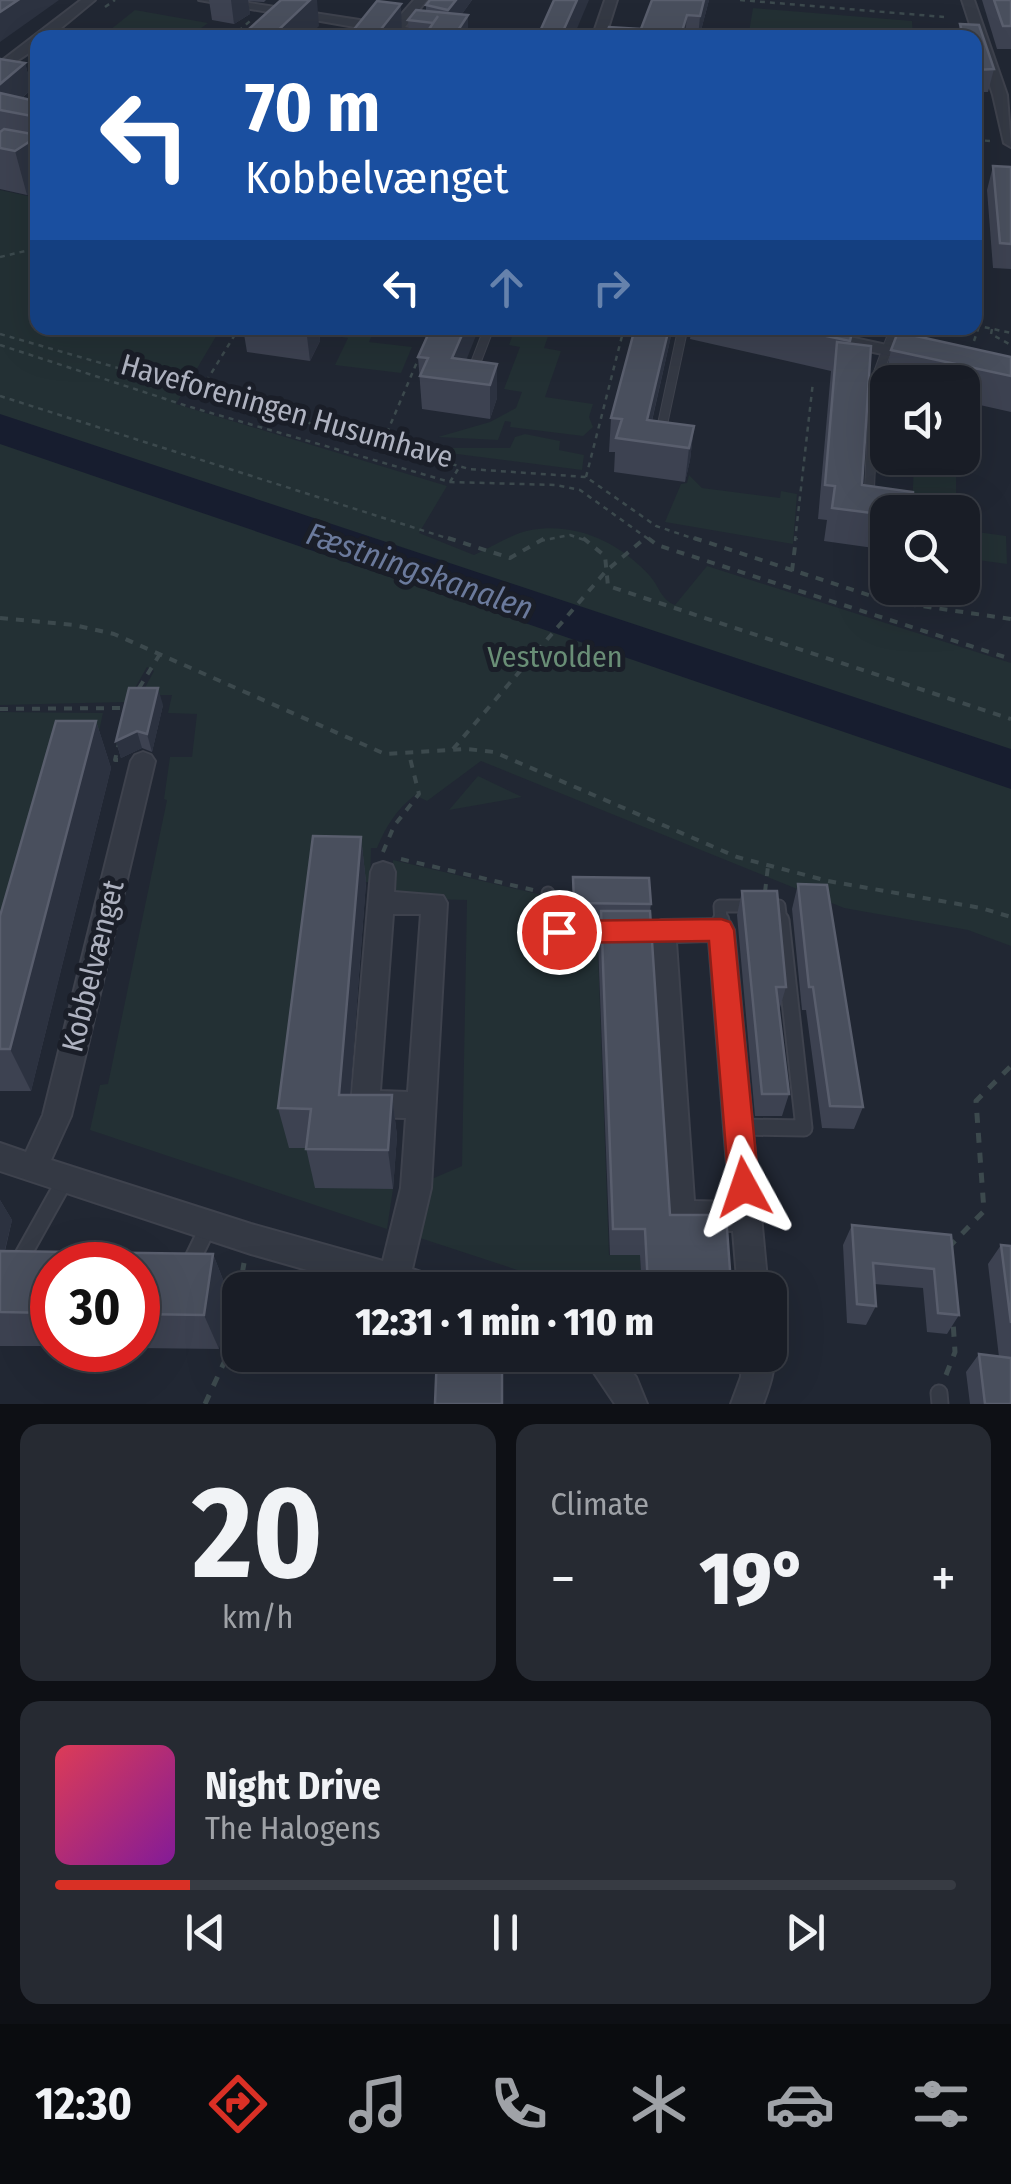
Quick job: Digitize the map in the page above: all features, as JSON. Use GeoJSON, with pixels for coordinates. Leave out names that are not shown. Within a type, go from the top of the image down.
{"type":"FeatureCollection","features":[{"type":"Feature","properties":{"kind":"street"},"geometry":{"type":"LineString","coordinates":[[51,30],[90,0]]}},
{"type":"Feature","properties":{"kind":"street"},"geometry":{"type":"LineString","coordinates":[[205,0],[395,30],[421,0]]}},
{"type":"Feature","properties":{"kind":"street"},"geometry":{"type":"LineString","coordinates":[[252,28],[268,12],[290,0]]}},
{"type":"Feature","properties":{"kind":"street"},"geometry":{"type":"LineString","coordinates":[[601,30],[611,0]]}},
{"type":"Feature","properties":{"kind":"street"},"geometry":{"type":"LineString","coordinates":[[968,0],[980,30]]}},
{"type":"Feature","properties":{"kind":"street"},"geometry":{"type":"LineString","coordinates":[[982,35],[1006,96],[1011,143]]}},
{"type":"Feature","properties":{"kind":"street"},"geometry":{"type":"LineString","coordinates":[[0,68],[30,46]]}},
{"type":"Feature","properties":{"kind":"street"},"geometry":{"type":"LineString","coordinates":[[818,335],[940,361]]}},
{"type":"Feature","properties":{"kind":"street","name":"Kobbelvænget"},"geometry":{"type":"LineString","coordinates":[[33,1168],[57,1116],[143,761]]}},
{"type":"Feature","properties":{"kind":"street"},"geometry":{"type":"LineString","coordinates":[[383,863],[366,1104],[424,1106]]}},
{"type":"Feature","properties":{"kind":"street"},"geometry":{"type":"LineString","coordinates":[[380,903],[434,903],[416,1188],[395,1272]]}},
{"type":"Feature","properties":{"kind":"street"},"geometry":{"type":"LineString","coordinates":[[746,1217],[680,1215],[653,931],[721,930],[739,1127],[751,1272]]}},
{"type":"Feature","properties":{"kind":"street"},"geometry":{"type":"LineString","coordinates":[[0,1156],[251,1239],[372,1272]]}},
{"type":"Feature","properties":{"kind":"street"},"geometry":{"type":"LineString","coordinates":[[612,1372],[625,1388],[630,1404]]}},
{"type":"Feature","properties":{"kind":"street"},"geometry":{"type":"LineString","coordinates":[[747,1404],[757,1372]]}},
{"type":"Feature","properties":{"kind":"lane"},"geometry":{"type":"LineString","coordinates":[[468,383],[486,335]]}},
{"type":"Feature","properties":{"kind":"lane"},"geometry":{"type":"LineString","coordinates":[[659,440],[682,335]]}},
{"type":"Feature","properties":{"kind":"lane"},"geometry":{"type":"LineString","coordinates":[[868,509],[874,385],[892,335]]}},
{"type":"Feature","properties":{"kind":"lane"},"geometry":{"type":"LineString","coordinates":[[548,894],[559,932],[628,931]]}},
{"type":"Feature","properties":{"kind":"lane"},"geometry":{"type":"LineString","coordinates":[[721,930],[720,906],[779,906],[804,1128],[739,1127]]}},
{"type":"Feature","properties":{"kind":"lane"},"geometry":{"type":"LineString","coordinates":[[30,1267],[16,1266],[66,1178]]}},
{"type":"Feature","properties":{"kind":"lane"},"geometry":{"type":"LineString","coordinates":[[184,1276],[209,1225]]}},
{"type":"Feature","properties":{"kind":"path"},"geometry":{"type":"LineString","coordinates":[[740,0],[944,17]]}},
{"type":"Feature","properties":{"kind":"path"},"geometry":{"type":"LineString","coordinates":[[248,30],[268,12]]}},
{"type":"Feature","properties":{"kind":"path"},"geometry":{"type":"LineString","coordinates":[[0,257],[30,250]]}},
{"type":"Feature","properties":{"kind":"path"},"geometry":{"type":"LineString","coordinates":[[982,327],[1011,333]]}},
{"type":"Feature","properties":{"kind":"path"},"geometry":{"type":"LineString","coordinates":[[992,329],[992,334],[1011,345]]}},
{"type":"Feature","properties":{"kind":"path"},"geometry":{"type":"LineString","coordinates":[[0,334],[460,466],[586,478],[656,526],[886,601],[1011,618]]}},
{"type":"Feature","properties":{"kind":"path"},"geometry":{"type":"LineString","coordinates":[[201,390],[234,335]]}},
{"type":"Feature","properties":{"kind":"path"},"geometry":{"type":"LineString","coordinates":[[974,340],[975,335]]}},
{"type":"Feature","properties":{"kind":"path"},"geometry":{"type":"LineString","coordinates":[[586,478],[622,336]]}},
{"type":"Feature","properties":{"kind":"path"},"geometry":{"type":"LineString","coordinates":[[382,442],[424,344]]}},
{"type":"Feature","properties":{"kind":"path","name":"Haveforeningen Husumhave"},"geometry":{"type":"LineString","coordinates":[[0,345],[188,406],[450,482],[556,485],[580,490],[657,545],[1011,659]]}},
{"type":"Feature","properties":{"kind":"path"},"geometry":{"type":"LineString","coordinates":[[792,570],[813,382]]}},
{"type":"Feature","properties":{"kind":"path"},"geometry":{"type":"LineString","coordinates":[[0,396],[510,558],[540,537],[568,533],[596,545],[605,556],[608,586],[1011,719]]}},
{"type":"Feature","properties":{"kind":"path"},"geometry":{"type":"LineString","coordinates":[[450,482],[460,466]]}},
{"type":"Feature","properties":{"kind":"path"},"geometry":{"type":"LineString","coordinates":[[453,750],[606,571],[646,537]]}},
{"type":"Feature","properties":{"kind":"path"},"geometry":{"type":"LineString","coordinates":[[0,618],[101,631],[386,754],[409,757],[471,746],[494,752],[737,857],[1011,918]]}},
{"type":"Feature","properties":{"kind":"path"},"geometry":{"type":"LineString","coordinates":[[136,694],[160,654]]}},
{"type":"Feature","properties":{"kind":"path"},"geometry":{"type":"LineString","coordinates":[[0,709],[128,708],[124,725]]}},
{"type":"Feature","properties":{"kind":"path"},"geometry":{"type":"LineString","coordinates":[[119,743],[115,760],[143,761]]}},
{"type":"Feature","properties":{"kind":"path"},"geometry":{"type":"LineString","coordinates":[[409,757],[419,794],[394,826],[383,863],[548,894]]}},
{"type":"Feature","properties":{"kind":"path"},"geometry":{"type":"LineString","coordinates":[[763,906],[768,866]]}},
{"type":"Feature","properties":{"kind":"path"},"geometry":{"type":"LineString","coordinates":[[946,1250],[984,1210],[976,1101],[1011,1066]]}},
{"type":"Feature","properties":{"kind":"path"},"geometry":{"type":"LineString","coordinates":[[204,1404],[219,1385],[251,1239]]}},
{"type":"Feature","properties":{"kind":"path"},"geometry":{"type":"LineString","coordinates":[[939,1399],[955,1352],[952,1318]]}},
{"type":"Feature","properties":{"kind":"green space"},"geometry":{"type":"Polygon","coordinates":[[[753,8],[912,21],[913,30],[749,30],[753,8]]]}},
{"type":"Feature","properties":{"kind":"green space"},"geometry":{"type":"Polygon","coordinates":[[[135,10],[208,23],[198,30],[110,30],[135,10]]]}},
{"type":"Feature","properties":{"kind":"green space","name":"Vestvolden"},"geometry":{"type":"Polygon","coordinates":[[[0,190],[30,196],[30,335],[217,335],[176,404],[447,486],[419,533],[474,555],[531,530],[581,532],[611,545],[638,564],[666,600],[675,605],[707,566],[1011,663],[1011,946],[968,930],[844,908],[481,761],[427,801],[415,795],[402,807],[377,848],[371,848],[370,882],[321,882],[320,1149],[315,1187],[393,1189],[387,1229],[90,1130],[100,1085],[108,1084],[167,800],[164,799],[170,757],[192,757],[197,714],[168,713],[172,695],[141,695],[154,671],[147,667],[127,702],[0,705],[0,190]]]}},
{"type":"Feature","properties":{"kind":"green space"},"geometry":{"type":"Polygon","coordinates":[[[329,335],[372,335],[369,342],[412,347],[401,373],[335,365],[348,338],[329,335]]]}},
{"type":"Feature","properties":{"kind":"green space"},"geometry":{"type":"Polygon","coordinates":[[[513,335],[549,335],[544,348],[561,351],[545,397],[593,404],[589,417],[593,427],[583,436],[510,427],[511,422],[505,421],[498,440],[438,437],[490,422],[516,408],[522,392],[504,389],[520,347],[509,345],[513,335]]]}},
{"type":"Feature","properties":{"kind":"green space"},"geometry":{"type":"Polygon","coordinates":[[[525,434],[560,441],[559,450],[584,455],[582,470],[441,452],[444,448],[510,448],[515,437],[525,434]]]}},
{"type":"Feature","properties":{"kind":"green space"},"geometry":{"type":"Polygon","coordinates":[[[689,475],[702,488],[780,498],[781,491],[797,494],[793,544],[665,522],[681,484],[687,483],[689,475]]]}},
{"type":"Feature","properties":{"kind":"green space"},"geometry":{"type":"Polygon","coordinates":[[[913,475],[956,475],[956,495],[913,495],[913,475]]]}},
{"type":"Feature","properties":{"kind":"green space"},"geometry":{"type":"Polygon","coordinates":[[[980,532],[1006,536],[1007,564],[980,560],[980,532]]]}},
{"type":"Feature","properties":{"kind":"green space"},"geometry":{"type":"Polygon","coordinates":[[[0,712],[103,713],[92,763],[0,1029],[0,712]]]}},
{"type":"Feature","properties":{"kind":"green space"},"geometry":{"type":"Polygon","coordinates":[[[478,776],[522,797],[449,810],[478,776]]]}},
{"type":"Feature","properties":{"kind":"green space"},"geometry":{"type":"Polygon","coordinates":[[[393,860],[542,895],[556,936],[603,942],[598,953],[609,1255],[640,1255],[641,1272],[523,1272],[414,1236],[427,1181],[462,1166],[467,900],[389,898],[393,860]]]}},
{"type":"Feature","properties":{"kind":"water","name":"Fæstningskanalen"},"geometry":{"type":"Polygon","coordinates":[[[0,414],[1011,749],[1011,789],[0,444],[0,414]]]}},
{"type":"Feature","properties":{"kind":"building"},"geometry":{"type":"Polygon","coordinates":[[[0,0],[18,0],[0,12],[0,0]]]}},
{"type":"Feature","properties":{"kind":"building"},"geometry":{"type":"Polygon","coordinates":[[[281,0],[310,0],[278,30],[248,30],[281,0]]]}},
{"type":"Feature","properties":{"kind":"building"},"geometry":{"type":"Polygon","coordinates":[[[430,0],[456,0],[448,10],[426,5],[430,0]]]}},
{"type":"Feature","properties":{"kind":"building"},"geometry":{"type":"Polygon","coordinates":[[[554,0],[577,0],[564,30],[541,30],[554,0]]]}},
{"type":"Feature","properties":{"kind":"building"},"geometry":{"type":"Polygon","coordinates":[[[652,0],[704,0],[700,16],[687,15],[682,30],[608,30],[641,29],[652,0]]]}},
{"type":"Feature","properties":{"kind":"building"},"geometry":{"type":"Polygon","coordinates":[[[994,0],[1011,0],[1011,26],[1003,26],[994,0]]]}},
{"type":"Feature","properties":{"kind":"building"},"geometry":{"type":"Polygon","coordinates":[[[377,1],[401,4],[380,30],[353,30],[377,1]]]}},
{"type":"Feature","properties":{"kind":"building"},"geometry":{"type":"Polygon","coordinates":[[[416,10],[468,15],[458,30],[428,30],[438,16],[433,23],[408,20],[416,10]]]}},
{"type":"Feature","properties":{"kind":"building"},"geometry":{"type":"Polygon","coordinates":[[[960,24],[979,25],[981,30],[962,30],[960,24]]]}},
{"type":"Feature","properties":{"kind":"building"},"geometry":{"type":"Polygon","coordinates":[[[982,34],[994,69],[982,70],[982,34]]]}},
{"type":"Feature","properties":{"kind":"building"},"geometry":{"type":"Polygon","coordinates":[[[0,59],[25,63],[0,84],[0,59]]]}},
{"type":"Feature","properties":{"kind":"building"},"geometry":{"type":"Polygon","coordinates":[[[0,93],[30,100],[30,116],[0,110],[0,93]]]}},
{"type":"Feature","properties":{"kind":"building"},"geometry":{"type":"Polygon","coordinates":[[[4,129],[30,134],[30,141],[15,151],[0,148],[0,132],[4,129]]]}},
{"type":"Feature","properties":{"kind":"building"},"geometry":{"type":"Polygon","coordinates":[[[993,166],[1011,167],[1011,244],[1000,243],[993,166]]]}},
{"type":"Feature","properties":{"kind":"building"},"geometry":{"type":"Polygon","coordinates":[[[428,335],[462,335],[452,358],[497,364],[490,385],[420,376],[428,358],[418,357],[428,335]]]}},
{"type":"Feature","properties":{"kind":"building"},"geometry":{"type":"Polygon","coordinates":[[[633,335],[667,335],[647,420],[694,426],[689,448],[616,438],[622,419],[611,418],[633,335]]]}},
{"type":"Feature","properties":{"kind":"building"},"geometry":{"type":"Polygon","coordinates":[[[822,335],[851,335],[850,341],[822,335]]]}},
{"type":"Feature","properties":{"kind":"building"},"geometry":{"type":"Polygon","coordinates":[[[897,335],[912,335],[1011,357],[1011,376],[980,369],[980,365],[960,365],[891,350],[897,335]]]}},
{"type":"Feature","properties":{"kind":"building"},"geometry":{"type":"Polygon","coordinates":[[[837,342],[871,346],[862,485],[913,495],[870,495],[870,513],[832,508],[835,486],[825,485],[837,342]]]}},
{"type":"Feature","properties":{"kind":"building"},"geometry":{"type":"Polygon","coordinates":[[[129,688],[158,688],[147,734],[137,731],[116,741],[129,688]]]}},
{"type":"Feature","properties":{"kind":"building"},"geometry":{"type":"Polygon","coordinates":[[[56,721],[96,721],[10,1049],[0,1049],[0,916],[56,721]]]}},
{"type":"Feature","properties":{"kind":"building"},"geometry":{"type":"Polygon","coordinates":[[[313,836],[361,837],[339,1095],[392,1095],[388,1150],[306,1149],[311,1109],[278,1108],[313,836]]]}},
{"type":"Feature","properties":{"kind":"building"},"geometry":{"type":"Polygon","coordinates":[[[573,877],[649,878],[651,904],[574,903],[573,877]]]}},
{"type":"Feature","properties":{"kind":"building"},"geometry":{"type":"Polygon","coordinates":[[[798,884],[827,885],[863,1107],[830,1106],[813,987],[809,987],[798,884]]]}},
{"type":"Feature","properties":{"kind":"building"},"geometry":{"type":"Polygon","coordinates":[[[742,891],[777,891],[786,987],[776,987],[789,1094],[762,1094],[742,891]]]}},
{"type":"Feature","properties":{"kind":"building"},"geometry":{"type":"Polygon","coordinates":[[[601,911],[650,911],[670,1215],[726,1215],[730,1272],[647,1272],[645,1229],[613,1229],[601,911]]]}},
{"type":"Feature","properties":{"kind":"building"},"geometry":{"type":"Polygon","coordinates":[[[852,1225],[951,1235],[959,1315],[938,1313],[934,1269],[873,1263],[876,1306],[857,1304],[852,1225]]]}},
{"type":"Feature","properties":{"kind":"building"},"geometry":{"type":"Polygon","coordinates":[[[1001,1245],[1011,1246],[1011,1323],[1001,1245]]]}},
{"type":"Feature","properties":{"kind":"building"},"geometry":{"type":"Polygon","coordinates":[[[0,1251],[30,1251],[30,1313],[0,1312],[0,1251]]]}},
{"type":"Feature","properties":{"kind":"building"},"geometry":{"type":"Polygon","coordinates":[[[160,1253],[213,1254],[204,1315],[160,1314],[160,1253]]]}},
{"type":"Feature","properties":{"kind":"building"},"geometry":{"type":"Polygon","coordinates":[[[979,1354],[1011,1358],[1011,1404],[985,1404],[979,1354]]]}},
{"type":"Feature","properties":{"kind":"building"},"geometry":{"type":"Polygon","coordinates":[[[436,1372],[502,1372],[502,1404],[435,1404],[436,1372]]]}},
{"type":"Feature","properties":{"kind":"route"},"geometry":{"type":"LineString","coordinates":[[559,932],[721,930],[744,1187]]}}]}
